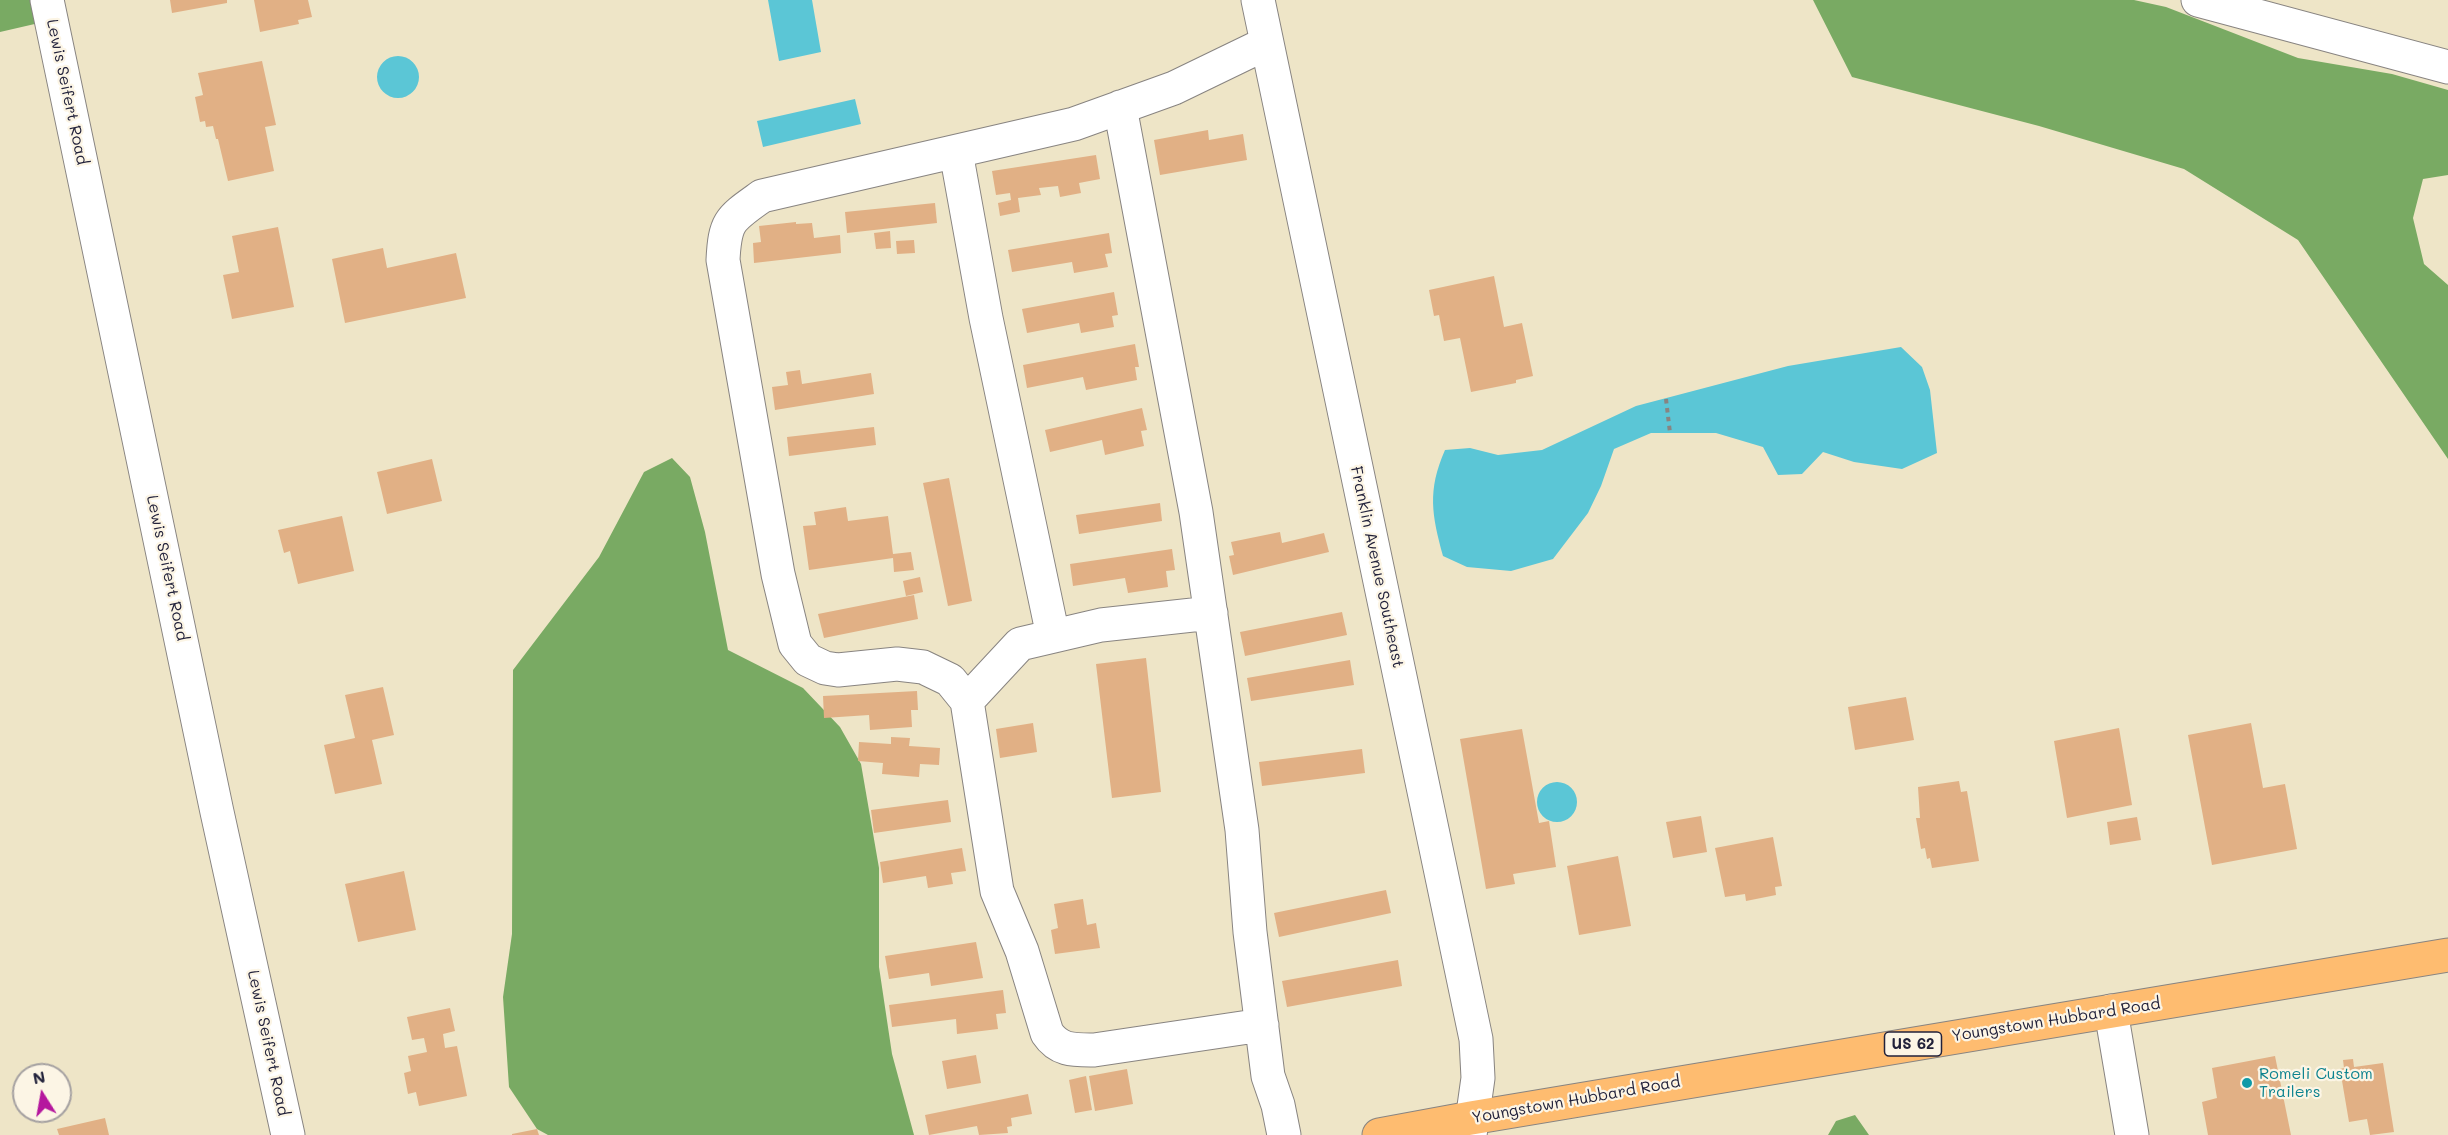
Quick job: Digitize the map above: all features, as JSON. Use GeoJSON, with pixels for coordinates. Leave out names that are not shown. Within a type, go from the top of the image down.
{"type":"FeatureCollection","features":[{"type":"Feature","properties":{"kind":"main road","name":"Youngstown Hubbard Road"},"geometry":{"type":"LineString","coordinates":[[1379,1135],[1470,1126],[2111,1011],[2448,955]]}},
{"type":"Feature","properties":{"kind":"street","name":"Lewis Seifert Road"},"geometry":{"type":"LineString","coordinates":[[47,0],[217,812],[288,1135]]}},
{"type":"Feature","properties":{"kind":"street","name":"Franklin Avenue Southeast"},"geometry":{"type":"LineString","coordinates":[[1258,0],[1476,1039],[1478,1078],[1470,1126]]}},
{"type":"Feature","properties":{"kind":"street"},"geometry":{"type":"LineString","coordinates":[[2198,0],[2448,67]]}},
{"type":"Feature","properties":{"kind":"street"},"geometry":{"type":"LineString","coordinates":[[1262,1025],[1094,1050],[1070,1050],[1054,1044],[1047,1033],[1016,933],[997,891],[967,701],[950,680],[924,667],[897,664],[838,670],[825,668],[808,660],[795,644],[778,574],[723,260],[727,226],[735,216],[762,196],[1074,124],[1174,88],[1267,43]]}},
{"type":"Feature","properties":{"kind":"street"},"geometry":{"type":"LineString","coordinates":[[1120,107],[1196,512],[1242,830],[1250,932],[1268,1076],[1278,1104],[1284,1135]]}},
{"type":"Feature","properties":{"kind":"street"},"geometry":{"type":"LineString","coordinates":[[956,152],[986,318],[1053,636]]}},
{"type":"Feature","properties":{"kind":"street"},"geometry":{"type":"LineString","coordinates":[[967,701],[1020,644],[1101,625],[1211,613]]}},
{"type":"Feature","properties":{"kind":"street"},"geometry":{"type":"LineString","coordinates":[[2111,1011],[2132,1135]]}},
{"type":"Feature","properties":{"kind":"path"},"geometry":{"type":"LineString","coordinates":[[1666,399],[1670,433]]}},
{"type":"Feature","properties":{"kind":"green space"},"geometry":{"type":"Polygon","coordinates":[[[0,0],[47,0],[52,20],[0,32],[0,0]]]}},
{"type":"Feature","properties":{"kind":"green space"},"geometry":{"type":"Polygon","coordinates":[[[1813,0],[2134,0],[2166,7],[2298,58],[2392,74],[2448,90],[2448,175],[2423,179],[2413,218],[2424,264],[2448,285],[2448,459],[2298,240],[2184,169],[2039,126],[1852,77],[1813,0]]]}},
{"type":"Feature","properties":{"kind":"green space"},"geometry":{"type":"Polygon","coordinates":[[[672,458],[690,477],[705,532],[728,650],[803,688],[840,727],[861,764],[879,868],[879,967],[892,1054],[914,1135],[548,1135],[537,1129],[509,1087],[503,997],[512,934],[513,670],[599,557],[644,472],[672,458]]]}},
{"type":"Feature","properties":{"kind":"green space"},"geometry":{"type":"Polygon","coordinates":[[[1855,1115],[1869,1135],[1828,1135],[1836,1121],[1855,1115]]]}},
{"type":"Feature","properties":{"kind":"water"},"geometry":{"type":"Polygon","coordinates":[[[768,0],[812,0],[821,52],[779,61],[768,0]]]}},
{"type":"Feature","properties":{"kind":"water"},"geometry":{"type":"Polygon","coordinates":[[[398,56],[413,62],[419,77],[413,92],[398,98],[383,92],[377,77],[383,62],[398,56]]]}},
{"type":"Feature","properties":{"kind":"water"},"geometry":{"type":"Polygon","coordinates":[[[855,99],[861,124],[763,147],[757,121],[855,99]]]}},
{"type":"Feature","properties":{"kind":"water"},"geometry":{"type":"Polygon","coordinates":[[[1901,347],[1922,367],[1930,390],[1937,453],[1902,469],[1854,462],[1823,452],[1802,474],[1778,475],[1763,447],[1716,433],[1651,433],[1614,449],[1601,486],[1588,513],[1553,559],[1511,571],[1467,567],[1443,556],[1433,503],[1436,478],[1445,450],[1470,448],[1498,455],[1542,450],[1636,406],[1788,366],[1901,347]]]}},
{"type":"Feature","properties":{"kind":"water"},"geometry":{"type":"Polygon","coordinates":[[[1557,782],[1565,783],[1571,788],[1576,794],[1576,810],[1571,816],[1565,821],[1557,822],[1549,821],[1543,816],[1538,810],[1537,802],[1538,794],[1543,788],[1549,783],[1557,782]]]}},
{"type":"Feature","properties":{"kind":"building"},"geometry":{"type":"Polygon","coordinates":[[[170,0],[227,0],[227,3],[172,13],[170,0]]]}},
{"type":"Feature","properties":{"kind":"building"},"geometry":{"type":"Polygon","coordinates":[[[254,0],[308,0],[312,17],[298,20],[299,24],[260,32],[254,0]]]}},
{"type":"Feature","properties":{"kind":"building"},"geometry":{"type":"Polygon","coordinates":[[[262,61],[276,125],[265,127],[274,171],[228,181],[213,126],[206,127],[205,121],[200,122],[195,97],[203,95],[198,73],[262,61]]]}},
{"type":"Feature","properties":{"kind":"building"},"geometry":{"type":"Polygon","coordinates":[[[1208,130],[1209,140],[1243,134],[1247,160],[1160,175],[1154,140],[1208,130]]]}},
{"type":"Feature","properties":{"kind":"building"},"geometry":{"type":"Polygon","coordinates":[[[1096,155],[1100,179],[1079,183],[1081,193],[1060,197],[1058,186],[1039,188],[1041,195],[1018,198],[1020,212],[1000,216],[998,203],[1011,200],[1010,193],[996,195],[992,171],[1096,155]]]}},
{"type":"Feature","properties":{"kind":"building"},"geometry":{"type":"Polygon","coordinates":[[[935,203],[937,223],[847,233],[845,212],[935,203]]]}},
{"type":"Feature","properties":{"kind":"building"},"geometry":{"type":"Polygon","coordinates":[[[796,222],[796,224],[812,223],[814,238],[840,235],[841,253],[754,263],[753,243],[761,242],[759,226],[796,222]]]}},
{"type":"Feature","properties":{"kind":"building"},"geometry":{"type":"Polygon","coordinates":[[[278,227],[294,307],[232,319],[223,275],[239,272],[232,236],[278,227]]]}},
{"type":"Feature","properties":{"kind":"building"},"geometry":{"type":"Polygon","coordinates":[[[890,231],[891,248],[876,249],[874,233],[890,231]]]}},
{"type":"Feature","properties":{"kind":"building"},"geometry":{"type":"Polygon","coordinates":[[[1109,233],[1112,253],[1105,254],[1108,267],[1074,273],[1072,262],[1012,272],[1008,250],[1109,233]]]}},
{"type":"Feature","properties":{"kind":"building"},"geometry":{"type":"Polygon","coordinates":[[[914,240],[915,253],[897,254],[896,241],[914,240]]]}},
{"type":"Feature","properties":{"kind":"building"},"geometry":{"type":"Polygon","coordinates":[[[383,248],[387,268],[456,253],[466,298],[345,323],[332,259],[383,248]]]}},
{"type":"Feature","properties":{"kind":"building"},"geometry":{"type":"Polygon","coordinates":[[[1494,276],[1504,327],[1522,323],[1533,376],[1516,380],[1516,383],[1471,392],[1460,338],[1444,341],[1439,315],[1434,316],[1429,290],[1494,276]]]}},
{"type":"Feature","properties":{"kind":"building"},"geometry":{"type":"Polygon","coordinates":[[[1114,292],[1118,315],[1112,316],[1114,327],[1081,333],[1079,323],[1027,333],[1022,309],[1114,292]]]}},
{"type":"Feature","properties":{"kind":"building"},"geometry":{"type":"Polygon","coordinates":[[[1135,344],[1139,367],[1135,367],[1137,380],[1086,390],[1083,377],[1027,388],[1023,365],[1135,344]]]}},
{"type":"Feature","properties":{"kind":"building"},"geometry":{"type":"Polygon","coordinates":[[[800,370],[802,384],[871,373],[874,394],[775,410],[772,387],[788,385],[786,372],[800,370]]]}},
{"type":"Feature","properties":{"kind":"building"},"geometry":{"type":"Polygon","coordinates":[[[1142,408],[1147,430],[1141,431],[1144,446],[1105,455],[1102,440],[1050,452],[1045,430],[1142,408]]]}},
{"type":"Feature","properties":{"kind":"building"},"geometry":{"type":"Polygon","coordinates":[[[874,427],[876,445],[789,456],[787,437],[874,427]]]}},
{"type":"Feature","properties":{"kind":"building"},"geometry":{"type":"Polygon","coordinates":[[[432,459],[442,501],[387,514],[377,472],[432,459]]]}},
{"type":"Feature","properties":{"kind":"building"},"geometry":{"type":"Polygon","coordinates":[[[949,478],[972,601],[948,606],[923,483],[949,478]]]}},
{"type":"Feature","properties":{"kind":"building"},"geometry":{"type":"Polygon","coordinates":[[[1160,503],[1162,521],[1079,534],[1076,515],[1160,503]]]}},
{"type":"Feature","properties":{"kind":"building"},"geometry":{"type":"Polygon","coordinates":[[[846,507],[848,521],[888,516],[893,554],[911,552],[914,570],[894,572],[893,558],[809,570],[803,526],[816,525],[814,512],[846,507]]]}},
{"type":"Feature","properties":{"kind":"building"},"geometry":{"type":"Polygon","coordinates":[[[342,516],[354,571],[298,584],[290,551],[284,553],[278,530],[342,516]]]}},
{"type":"Feature","properties":{"kind":"building"},"geometry":{"type":"Polygon","coordinates":[[[1280,532],[1282,543],[1324,533],[1329,552],[1233,575],[1229,556],[1234,555],[1231,542],[1280,532]]]}},
{"type":"Feature","properties":{"kind":"building"},"geometry":{"type":"Polygon","coordinates":[[[1172,549],[1175,570],[1166,571],[1168,587],[1128,593],[1125,578],[1073,586],[1070,564],[1172,549]]]}},
{"type":"Feature","properties":{"kind":"building"},"geometry":{"type":"Polygon","coordinates":[[[920,577],[923,592],[906,596],[903,581],[920,577]]]}},
{"type":"Feature","properties":{"kind":"building"},"geometry":{"type":"Polygon","coordinates":[[[914,595],[918,619],[824,638],[818,614],[914,595]]]}},
{"type":"Feature","properties":{"kind":"building"},"geometry":{"type":"Polygon","coordinates":[[[1342,612],[1347,635],[1245,656],[1240,632],[1342,612]]]}},
{"type":"Feature","properties":{"kind":"building"},"geometry":{"type":"Polygon","coordinates":[[[1146,658],[1161,792],[1112,798],[1096,664],[1146,658]]]}},
{"type":"Feature","properties":{"kind":"building"},"geometry":{"type":"Polygon","coordinates":[[[1350,660],[1354,685],[1251,701],[1247,678],[1350,660]]]}},
{"type":"Feature","properties":{"kind":"building"},"geometry":{"type":"Polygon","coordinates":[[[383,687],[394,735],[372,740],[382,784],[335,794],[324,745],[355,738],[345,695],[383,687]]]}},
{"type":"Feature","properties":{"kind":"building"},"geometry":{"type":"Polygon","coordinates":[[[917,691],[918,710],[911,710],[912,727],[870,730],[869,715],[824,718],[823,696],[917,691]]]}},
{"type":"Feature","properties":{"kind":"building"},"geometry":{"type":"Polygon","coordinates":[[[1906,697],[1914,740],[1855,750],[1848,707],[1906,697]]]}},
{"type":"Feature","properties":{"kind":"building"},"geometry":{"type":"Polygon","coordinates":[[[1033,723],[1037,752],[1000,758],[996,729],[1033,723]]]}},
{"type":"Feature","properties":{"kind":"building"},"geometry":{"type":"Polygon","coordinates":[[[2251,723],[2263,788],[2285,784],[2297,849],[2212,865],[2188,735],[2251,723]]]}},
{"type":"Feature","properties":{"kind":"building"},"geometry":{"type":"Polygon","coordinates":[[[2119,728],[2132,805],[2067,818],[2054,741],[2119,728]]]}},
{"type":"Feature","properties":{"kind":"building"},"geometry":{"type":"Polygon","coordinates":[[[1522,729],[1539,823],[1549,821],[1556,867],[1513,874],[1515,884],[1486,889],[1460,739],[1522,729]]]}},
{"type":"Feature","properties":{"kind":"building"},"geometry":{"type":"Polygon","coordinates":[[[891,737],[910,738],[909,746],[940,748],[939,765],[920,764],[919,777],[882,774],[883,763],[858,761],[859,742],[891,744],[891,737]]]}},
{"type":"Feature","properties":{"kind":"building"},"geometry":{"type":"Polygon","coordinates":[[[1362,749],[1365,773],[1262,786],[1259,762],[1362,749]]]}},
{"type":"Feature","properties":{"kind":"building"},"geometry":{"type":"Polygon","coordinates":[[[1959,781],[1961,792],[1967,791],[1979,861],[1932,868],[1925,848],[1921,849],[1916,818],[1920,818],[1918,787],[1959,781]]]}},
{"type":"Feature","properties":{"kind":"building"},"geometry":{"type":"Polygon","coordinates":[[[948,800],[951,822],[874,833],[871,810],[948,800]]]}},
{"type":"Feature","properties":{"kind":"building"},"geometry":{"type":"Polygon","coordinates":[[[1701,816],[1707,852],[1673,858],[1666,822],[1701,816]]]}},
{"type":"Feature","properties":{"kind":"building"},"geometry":{"type":"Polygon","coordinates":[[[2137,817],[2141,840],[2110,845],[2107,822],[2137,817]]]}},
{"type":"Feature","properties":{"kind":"building"},"geometry":{"type":"Polygon","coordinates":[[[1773,837],[1782,886],[1775,887],[1776,895],[1746,901],[1745,894],[1725,897],[1715,848],[1773,837]]]}},
{"type":"Feature","properties":{"kind":"building"},"geometry":{"type":"Polygon","coordinates":[[[962,848],[966,871],[951,873],[953,884],[928,888],[926,876],[883,883],[880,862],[962,848]]]}},
{"type":"Feature","properties":{"kind":"building"},"geometry":{"type":"Polygon","coordinates":[[[1618,856],[1631,926],[1579,935],[1567,866],[1618,856]]]}},
{"type":"Feature","properties":{"kind":"building"},"geometry":{"type":"Polygon","coordinates":[[[404,871],[416,930],[358,942],[345,884],[404,871]]]}},
{"type":"Feature","properties":{"kind":"building"},"geometry":{"type":"Polygon","coordinates":[[[1386,890],[1391,913],[1279,937],[1274,913],[1386,890]]]}},
{"type":"Feature","properties":{"kind":"building"},"geometry":{"type":"Polygon","coordinates":[[[1083,899],[1087,925],[1096,923],[1100,948],[1055,954],[1051,930],[1058,928],[1054,904],[1083,899]]]}},
{"type":"Feature","properties":{"kind":"building"},"geometry":{"type":"Polygon","coordinates":[[[976,942],[983,978],[931,986],[929,973],[889,979],[885,956],[976,942]]]}},
{"type":"Feature","properties":{"kind":"building"},"geometry":{"type":"Polygon","coordinates":[[[1398,960],[1402,986],[1287,1007],[1282,981],[1398,960]]]}},
{"type":"Feature","properties":{"kind":"building"},"geometry":{"type":"Polygon","coordinates":[[[1003,990],[1006,1013],[996,1014],[998,1029],[957,1034],[956,1019],[892,1027],[889,1005],[1003,990]]]}},
{"type":"Feature","properties":{"kind":"building"},"geometry":{"type":"Polygon","coordinates":[[[450,1008],[455,1031],[443,1034],[445,1048],[457,1046],[467,1096],[419,1106],[416,1092],[408,1094],[404,1073],[411,1071],[408,1056],[427,1052],[424,1038],[412,1040],[407,1017],[450,1008]]]}},
{"type":"Feature","properties":{"kind":"building"},"geometry":{"type":"Polygon","coordinates":[[[976,1055],[981,1083],[947,1089],[942,1061],[976,1055]]]}},
{"type":"Feature","properties":{"kind":"building","name":"Romeli Custom Trailers"},"geometry":{"type":"Polygon","coordinates":[[[2275,1056],[2291,1135],[2208,1135],[2202,1102],[2217,1098],[2212,1068],[2275,1056]]]}},
{"type":"Feature","properties":{"kind":"building"},"geometry":{"type":"Polygon","coordinates":[[[2353,1059],[2354,1067],[2383,1063],[2394,1132],[2370,1135],[2367,1119],[2349,1122],[2340,1069],[2344,1068],[2343,1060],[2353,1059]]]}},
{"type":"Feature","properties":{"kind":"building"},"geometry":{"type":"Polygon","coordinates":[[[1127,1069],[1133,1104],[1095,1111],[1089,1076],[1127,1069]]]}},
{"type":"Feature","properties":{"kind":"building"},"geometry":{"type":"Polygon","coordinates":[[[1086,1076],[1092,1110],[1075,1113],[1069,1080],[1086,1076]]]}},
{"type":"Feature","properties":{"kind":"building"},"geometry":{"type":"Polygon","coordinates":[[[1028,1094],[1032,1114],[1011,1118],[1012,1126],[1007,1127],[1008,1133],[979,1135],[977,1126],[929,1135],[925,1115],[1028,1094]]]}},
{"type":"Feature","properties":{"kind":"building"},"geometry":{"type":"Polygon","coordinates":[[[105,1118],[109,1135],[59,1135],[57,1129],[105,1118]]]}},
{"type":"Feature","properties":{"kind":"building"},"geometry":{"type":"Polygon","coordinates":[[[537,1129],[539,1135],[512,1135],[512,1134],[537,1129]]]}},
{"type":"Feature","properties":{"kind":"place","name":"Romeli Custom Trailers"},"geometry":{"type":"Point","coordinates":[2247,1083]}}]}
